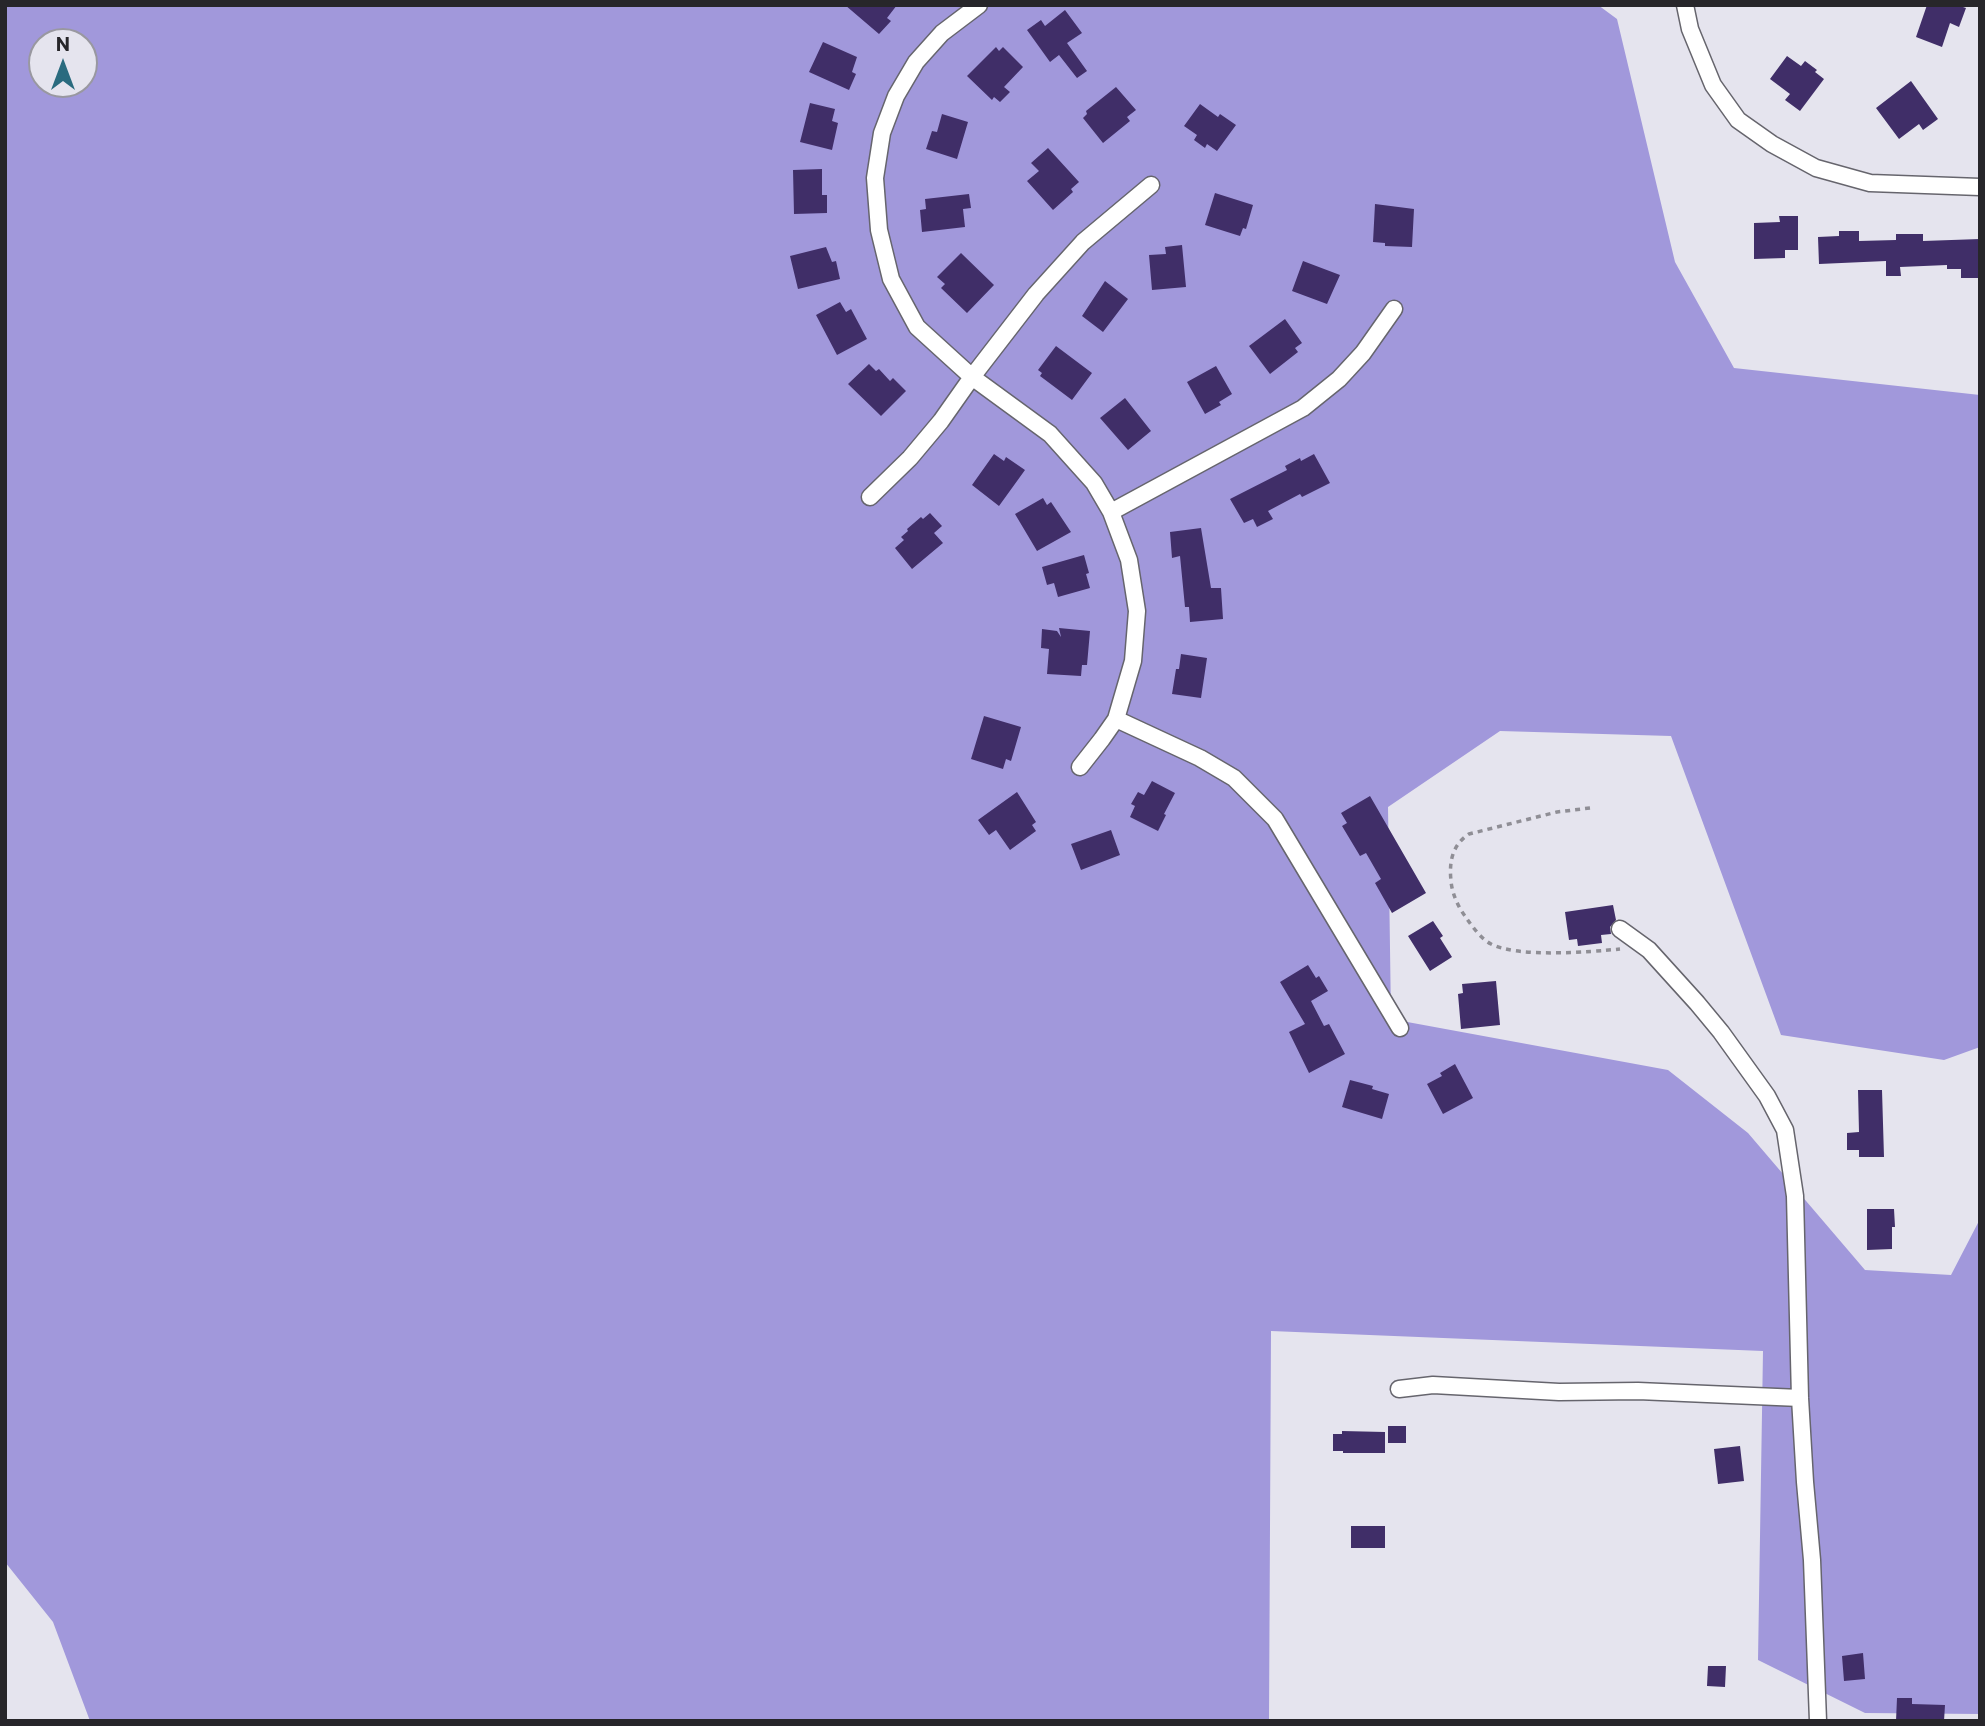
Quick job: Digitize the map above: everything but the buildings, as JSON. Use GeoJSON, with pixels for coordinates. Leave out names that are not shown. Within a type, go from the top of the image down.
{"type":"FeatureCollection","features":[{"type":"Feature","properties":{"kind":"street"},"geometry":{"type":"LineString","coordinates":[[979,5],[942,33],[916,61],[896,96],[882,133],[875,178],[879,230],[891,279],[917,327],[972,377],[1050,434],[1094,482],[1111,512],[1129,560],[1137,611],[1133,661],[1116,719],[1080,767]]}},
{"type":"Feature","properties":{"kind":"street"},"geometry":{"type":"LineString","coordinates":[[1685,5],[1690,29],[1713,85],[1738,120],[1772,145],[1816,168],[1870,183],[1979,183]]}},
{"type":"Feature","properties":{"kind":"street"},"geometry":{"type":"LineString","coordinates":[[870,497],[941,421],[1036,293],[1083,242],[1151,185]]}},
{"type":"Feature","properties":{"kind":"street"},"geometry":{"type":"LineString","coordinates":[[1111,512],[1303,408],[1339,379],[1363,353],[1395,309]]}},
{"type":"Feature","properties":{"kind":"street"},"geometry":{"type":"LineString","coordinates":[[1116,719],[1200,758],[1234,778],[1275,819],[1400,1028]]}},
{"type":"Feature","properties":{"kind":"street"},"geometry":{"type":"LineString","coordinates":[[1620,929],[1645,947],[1698,1003],[1729,1041],[1767,1096],[1785,1130],[1795,1196],[1800,1398],[1812,1560],[1818,1721]]}},
{"type":"Feature","properties":{"kind":"street"},"geometry":{"type":"LineString","coordinates":[[1399,1389],[1433,1385],[1559,1392],[1638,1391],[1800,1398]]}},
{"type":"Feature","properties":{"kind":"path"},"geometry":{"type":"LineString","coordinates":[[1590,808],[1557,812],[1461,838],[1452,853],[1450,871],[1451,887],[1460,910],[1489,943],[1509,951],[1588,952],[1645,947]]}},
{"type":"Feature","properties":{"kind":"shaded area"},"geometry":{"type":"Polygon","coordinates":[[[5,5],[1598,5],[1617,19],[1675,262],[1734,368],[1980,395],[1980,1047],[1944,1060],[1781,1035],[1671,736],[1500,731],[1388,807],[1391,1019],[1668,1070],[1748,1133],[1865,1270],[1951,1275],[1980,1219],[1980,1714],[1865,1713],[1758,1660],[1763,1351],[1271,1331],[1269,1721],[90,1721],[53,1622],[5,1562],[5,5]]]}}]}
